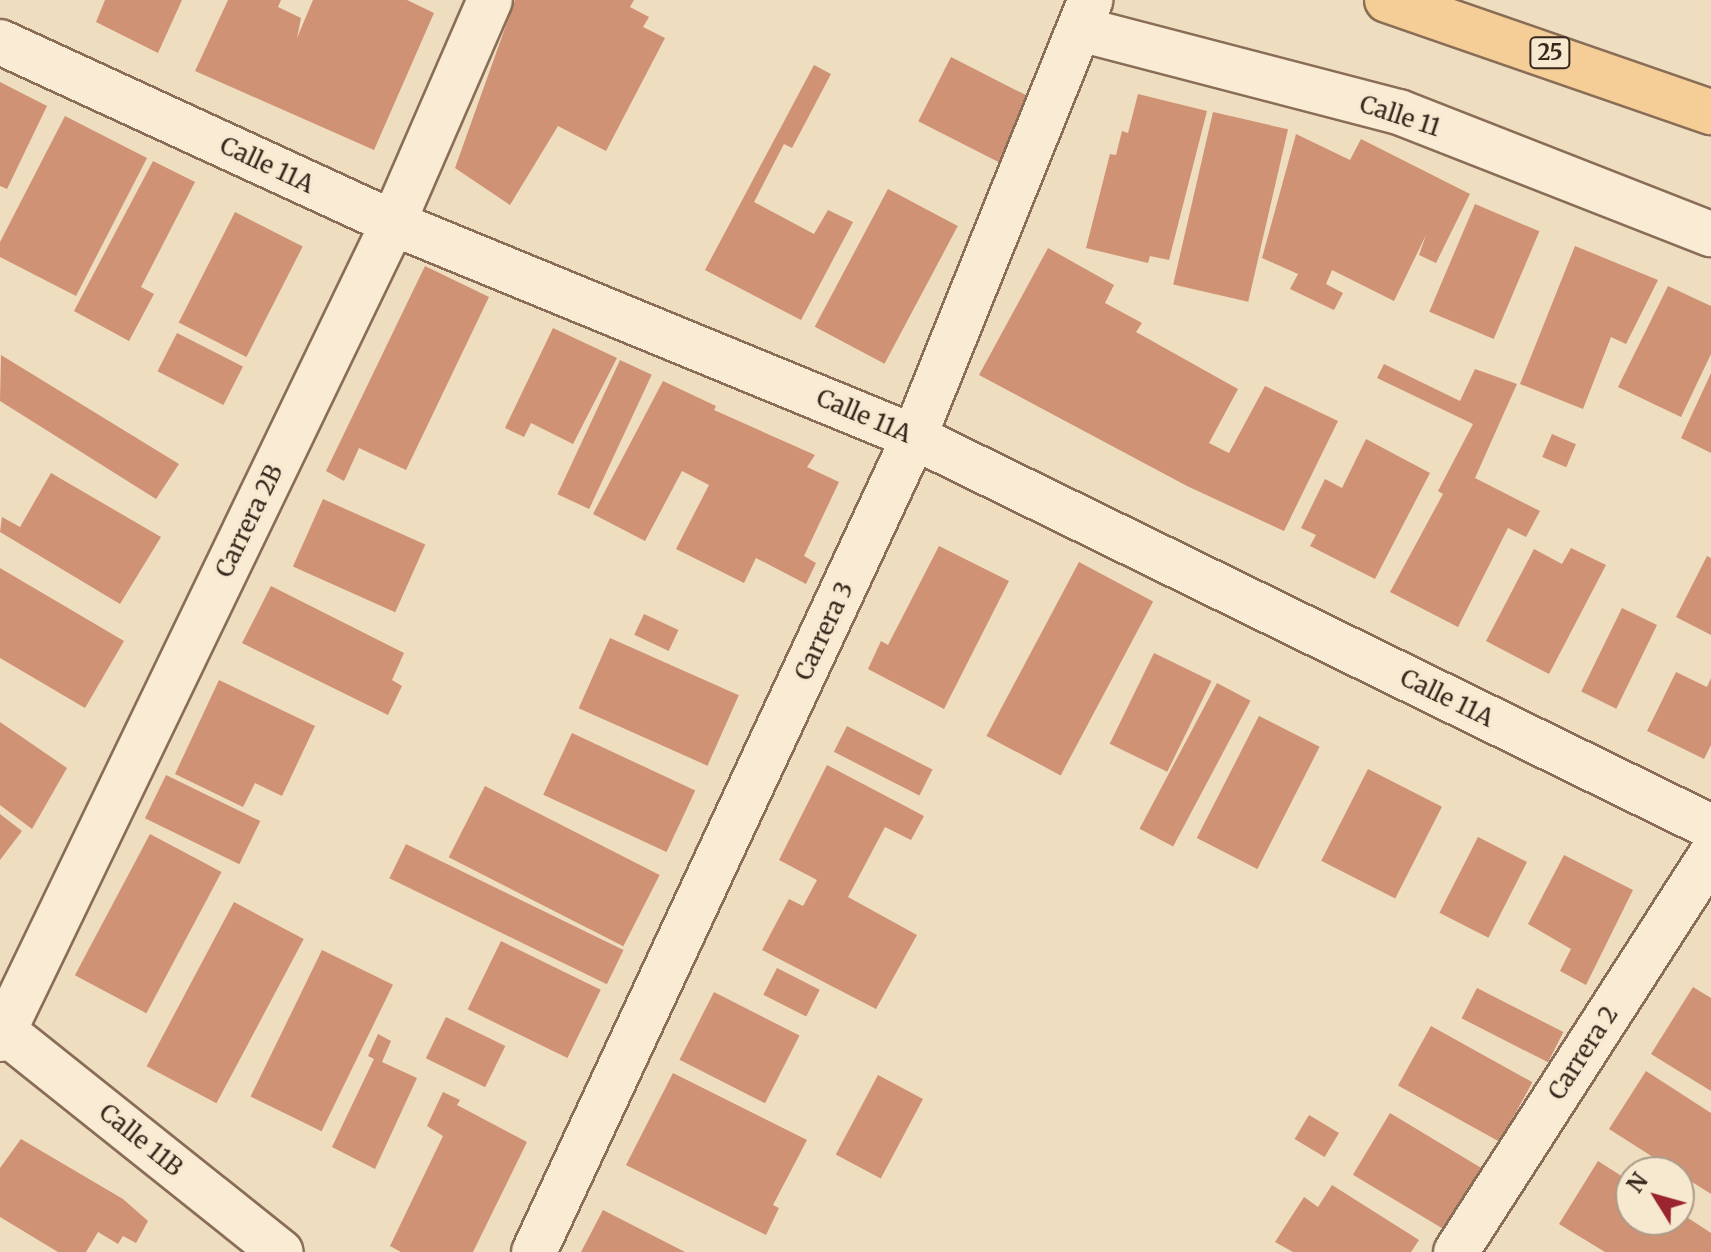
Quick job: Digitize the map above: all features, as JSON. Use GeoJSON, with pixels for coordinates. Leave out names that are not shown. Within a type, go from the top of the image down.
{"type":"FeatureCollection","features":[{"type":"Feature","properties":{"kind":"main road","name":"25"},"geometry":{"type":"LineString","coordinates":[[1387,0],[1711,112]]}},
{"type":"Feature","properties":{"kind":"street","name":"Carrera 2B"},"geometry":{"type":"LineString","coordinates":[[1,1032],[393,223],[490,0]]}},
{"type":"Feature","properties":{"kind":"street","name":"Calle 11"},"geometry":{"type":"LineString","coordinates":[[1086,14],[1399,112],[1711,234]]}},
{"type":"Feature","properties":{"kind":"street","name":"Carrera 3"},"geometry":{"type":"LineString","coordinates":[[534,1252],[914,437],[1086,14]]}},
{"type":"Feature","properties":{"kind":"street","name":"Calle 11A"},"geometry":{"type":"LineString","coordinates":[[0,42],[393,223],[914,437],[1711,827]]}},
{"type":"Feature","properties":{"kind":"street","name":"Carrera 2"},"geometry":{"type":"LineString","coordinates":[[1456,1252],[1711,855]]}},
{"type":"Feature","properties":{"kind":"street","name":"Calle 11B"},"geometry":{"type":"LineString","coordinates":[[1,1032],[281,1252]]}},
{"type":"Feature","properties":{"kind":"building"},"geometry":{"type":"Polygon","coordinates":[[[105,0],[182,0],[158,53],[96,22],[105,0]]]}},
{"type":"Feature","properties":{"kind":"building"},"geometry":{"type":"Polygon","coordinates":[[[228,0],[281,0],[278,7],[301,18],[297,38],[313,0],[407,0],[434,13],[374,150],[195,71],[228,0]]]}},
{"type":"Feature","properties":{"kind":"building"},"geometry":{"type":"Polygon","coordinates":[[[515,0],[634,0],[630,7],[649,17],[643,27],[665,38],[606,151],[558,126],[510,205],[455,168],[515,0]]]}},
{"type":"Feature","properties":{"kind":"building"},"geometry":{"type":"Polygon","coordinates":[[[951,57],[1037,101],[1004,165],[918,121],[951,57]]]}},
{"type":"Feature","properties":{"kind":"building"},"geometry":{"type":"Polygon","coordinates":[[[814,65],[831,74],[792,148],[784,144],[754,202],[814,234],[828,210],[853,222],[801,320],[705,270],[814,65]]]}},
{"type":"Feature","properties":{"kind":"building"},"geometry":{"type":"Polygon","coordinates":[[[0,82],[47,106],[7,189],[0,186],[0,82]]]}},
{"type":"Feature","properties":{"kind":"building"},"geometry":{"type":"Polygon","coordinates":[[[1138,94],[1207,111],[1169,260],[1150,256],[1148,263],[1086,248],[1110,154],[1116,155],[1122,131],[1128,133],[1138,94]]]}},
{"type":"Feature","properties":{"kind":"building"},"geometry":{"type":"Polygon","coordinates":[[[1213,112],[1288,129],[1248,302],[1173,284],[1213,112]]]}},
{"type":"Feature","properties":{"kind":"building"},"geometry":{"type":"Polygon","coordinates":[[[65,116],[147,158],[76,296],[0,257],[0,242],[65,116]]]}},
{"type":"Feature","properties":{"kind":"building"},"geometry":{"type":"Polygon","coordinates":[[[1296,134],[1350,160],[1361,139],[1470,194],[1436,263],[1419,255],[1426,235],[1394,301],[1332,270],[1326,284],[1343,293],[1334,310],[1290,289],[1298,274],[1262,258],[1296,134]]]}},
{"type":"Feature","properties":{"kind":"building"},"geometry":{"type":"Polygon","coordinates":[[[153,161],[195,182],[141,287],[154,294],[129,341],[74,311],[153,161]]]}},
{"type":"Feature","properties":{"kind":"building"},"geometry":{"type":"Polygon","coordinates":[[[888,189],[958,226],[885,364],[815,327],[888,189]]]}},
{"type":"Feature","properties":{"kind":"building"},"geometry":{"type":"Polygon","coordinates":[[[1475,204],[1539,231],[1494,339],[1429,312],[1475,204]]]}},
{"type":"Feature","properties":{"kind":"building"},"geometry":{"type":"Polygon","coordinates":[[[235,212],[303,247],[246,357],[179,322],[235,212]]]}},
{"type":"Feature","properties":{"kind":"building"},"geometry":{"type":"Polygon","coordinates":[[[1575,246],[1658,280],[1626,344],[1611,337],[1583,409],[1520,384],[1575,246]]]}},
{"type":"Feature","properties":{"kind":"building"},"geometry":{"type":"Polygon","coordinates":[[[1048,248],[1114,285],[1105,303],[1142,323],[1136,332],[1238,389],[1209,443],[1229,453],[1265,386],[1338,421],[1284,531],[1187,486],[979,375],[1048,248]]]}},
{"type":"Feature","properties":{"kind":"building"},"geometry":{"type":"Polygon","coordinates":[[[425,266],[489,297],[406,470],[359,448],[344,481],[326,471],[425,266]]]}},
{"type":"Feature","properties":{"kind":"building"},"geometry":{"type":"Polygon","coordinates":[[[1668,286],[1711,306],[1711,354],[1681,417],[1618,387],[1668,286]]]}},
{"type":"Feature","properties":{"kind":"building"},"geometry":{"type":"Polygon","coordinates":[[[553,328],[617,358],[573,444],[531,423],[524,437],[505,428],[553,328]]]}},
{"type":"Feature","properties":{"kind":"building"},"geometry":{"type":"Polygon","coordinates":[[[177,333],[243,367],[223,405],[157,371],[177,333]]]}},
{"type":"Feature","properties":{"kind":"building"},"geometry":{"type":"Polygon","coordinates":[[[1,355],[179,464],[156,499],[0,401],[1,355]]]}},
{"type":"Feature","properties":{"kind":"building"},"geometry":{"type":"Polygon","coordinates":[[[620,360],[652,375],[589,509],[557,494],[620,360]]]}},
{"type":"Feature","properties":{"kind":"building"},"geometry":{"type":"Polygon","coordinates":[[[1384,364],[1460,401],[1475,369],[1517,384],[1475,478],[1540,511],[1526,537],[1508,528],[1458,627],[1390,592],[1443,494],[1438,491],[1473,424],[1377,378],[1384,364]]]}},
{"type":"Feature","properties":{"kind":"building"},"geometry":{"type":"Polygon","coordinates":[[[1711,373],[1711,453],[1681,438],[1711,373]]]}},
{"type":"Feature","properties":{"kind":"building"},"geometry":{"type":"Polygon","coordinates":[[[663,381],[716,406],[714,410],[815,455],[807,467],[839,482],[804,556],[816,563],[806,584],[756,558],[744,583],[676,549],[709,485],[682,471],[645,541],[593,514],[663,381]]]}},
{"type":"Feature","properties":{"kind":"building"},"geometry":{"type":"Polygon","coordinates":[[[1552,434],[1576,444],[1566,467],[1542,457],[1552,434]]]}},
{"type":"Feature","properties":{"kind":"building"},"geometry":{"type":"Polygon","coordinates":[[[1366,439],[1430,473],[1375,579],[1310,546],[1316,535],[1301,528],[1325,479],[1342,488],[1366,439]]]}},
{"type":"Feature","properties":{"kind":"building"},"geometry":{"type":"Polygon","coordinates":[[[51,473],[161,537],[120,604],[0,532],[2,517],[20,527],[51,473]]]}},
{"type":"Feature","properties":{"kind":"building"},"geometry":{"type":"Polygon","coordinates":[[[323,499],[425,545],[395,612],[293,567],[323,499]]]}},
{"type":"Feature","properties":{"kind":"building"},"geometry":{"type":"Polygon","coordinates":[[[939,546],[1009,581],[944,709],[868,669],[881,641],[888,645],[939,546]]]}},
{"type":"Feature","properties":{"kind":"building"},"geometry":{"type":"Polygon","coordinates":[[[1571,548],[1606,565],[1549,674],[1486,641],[1534,549],[1562,564],[1571,548]]]}},
{"type":"Feature","properties":{"kind":"building"},"geometry":{"type":"Polygon","coordinates":[[[1707,556],[1711,558],[1711,635],[1676,617],[1707,556]]]}},
{"type":"Feature","properties":{"kind":"building"},"geometry":{"type":"Polygon","coordinates":[[[1079,562],[1153,601],[1061,775],[987,736],[1079,562]]]}},
{"type":"Feature","properties":{"kind":"building"},"geometry":{"type":"Polygon","coordinates":[[[0,568],[124,641],[85,708],[0,658],[0,568]]]}},
{"type":"Feature","properties":{"kind":"building"},"geometry":{"type":"Polygon","coordinates":[[[271,586],[404,653],[392,680],[402,686],[388,715],[242,643],[271,586]]]}},
{"type":"Feature","properties":{"kind":"building"},"geometry":{"type":"Polygon","coordinates":[[[1622,608],[1657,625],[1616,709],[1581,692],[1622,608]]]}},
{"type":"Feature","properties":{"kind":"building"},"geometry":{"type":"Polygon","coordinates":[[[644,614],[678,630],[669,651],[634,635],[644,614]]]}},
{"type":"Feature","properties":{"kind":"building"},"geometry":{"type":"Polygon","coordinates":[[[610,638],[739,695],[707,766],[579,708],[610,638]]]}},
{"type":"Feature","properties":{"kind":"building"},"geometry":{"type":"Polygon","coordinates":[[[1154,653],[1212,681],[1167,772],[1110,744],[1154,653]]]}},
{"type":"Feature","properties":{"kind":"building"},"geometry":{"type":"Polygon","coordinates":[[[1676,672],[1707,687],[1711,678],[1711,745],[1704,759],[1647,731],[1676,672]]]}},
{"type":"Feature","properties":{"kind":"building"},"geometry":{"type":"Polygon","coordinates":[[[219,680],[315,726],[282,796],[255,783],[243,807],[175,774],[219,680]]]}},
{"type":"Feature","properties":{"kind":"building"},"geometry":{"type":"Polygon","coordinates":[[[1217,683],[1251,701],[1173,847],[1140,829],[1217,683]]]}},
{"type":"Feature","properties":{"kind":"building"},"geometry":{"type":"Polygon","coordinates":[[[1259,716],[1320,747],[1257,869],[1197,838],[1259,716]]]}},
{"type":"Feature","properties":{"kind":"building"},"geometry":{"type":"Polygon","coordinates":[[[0,722],[67,768],[32,829],[0,805],[0,722]]]}},
{"type":"Feature","properties":{"kind":"building"},"geometry":{"type":"Polygon","coordinates":[[[847,726],[933,770],[919,795],[834,752],[847,726]]]}},
{"type":"Feature","properties":{"kind":"building"},"geometry":{"type":"Polygon","coordinates":[[[572,733],[695,790],[667,852],[543,795],[572,733]]]}},
{"type":"Feature","properties":{"kind":"building"},"geometry":{"type":"Polygon","coordinates":[[[827,765],[924,816],[911,840],[885,827],[848,897],[917,935],[876,1009],[762,950],[789,899],[803,906],[817,880],[779,860],[827,765]]]}},
{"type":"Feature","properties":{"kind":"building"},"geometry":{"type":"Polygon","coordinates":[[[1368,769],[1442,807],[1395,898],[1321,861],[1368,769]]]}},
{"type":"Feature","properties":{"kind":"building"},"geometry":{"type":"Polygon","coordinates":[[[166,775],[260,821],[239,864],[145,818],[166,775]]]}},
{"type":"Feature","properties":{"kind":"building"},"geometry":{"type":"Polygon","coordinates":[[[485,786],[660,875],[623,946],[449,857],[485,786]]]}},
{"type":"Feature","properties":{"kind":"building"},"geometry":{"type":"Polygon","coordinates":[[[0,814],[22,831],[0,860],[0,814]]]}},
{"type":"Feature","properties":{"kind":"building"},"geometry":{"type":"Polygon","coordinates":[[[150,834],[222,872],[146,1013],[75,975],[150,834]]]}},
{"type":"Feature","properties":{"kind":"building"},"geometry":{"type":"Polygon","coordinates":[[[1478,837],[1527,862],[1488,938],[1439,913],[1478,837]]]}},
{"type":"Feature","properties":{"kind":"building"},"geometry":{"type":"Polygon","coordinates":[[[406,844],[624,950],[607,984],[389,878],[406,844]]]}},
{"type":"Feature","properties":{"kind":"building"},"geometry":{"type":"Polygon","coordinates":[[[1564,855],[1633,890],[1586,985],[1560,971],[1571,949],[1528,924],[1564,855]]]}},
{"type":"Feature","properties":{"kind":"building"},"geometry":{"type":"Polygon","coordinates":[[[234,902],[304,939],[216,1103],[147,1066],[234,902]]]}},
{"type":"Feature","properties":{"kind":"building"},"geometry":{"type":"Polygon","coordinates":[[[501,941],[601,990],[567,1058],[468,1009],[501,941]]]}},
{"type":"Feature","properties":{"kind":"building"},"geometry":{"type":"Polygon","coordinates":[[[322,950],[393,985],[322,1131],[251,1097],[322,950]]]}},
{"type":"Feature","properties":{"kind":"building"},"geometry":{"type":"Polygon","coordinates":[[[777,968],[820,990],[806,1017],[763,995],[777,968]]]}},
{"type":"Feature","properties":{"kind":"building"},"geometry":{"type":"Polygon","coordinates":[[[1693,987],[1711,998],[1711,1091],[1651,1054],[1693,987]]]}},
{"type":"Feature","properties":{"kind":"building"},"geometry":{"type":"Polygon","coordinates":[[[1477,988],[1563,1032],[1548,1062],[1462,1018],[1477,988]]]}},
{"type":"Feature","properties":{"kind":"building"},"geometry":{"type":"Polygon","coordinates":[[[714,992],[800,1036],[765,1103],[679,1060],[714,992]]]}},
{"type":"Feature","properties":{"kind":"building"},"geometry":{"type":"Polygon","coordinates":[[[446,1017],[505,1046],[485,1087],[426,1058],[446,1017]]]}},
{"type":"Feature","properties":{"kind":"building"},"geometry":{"type":"Polygon","coordinates":[[[1431,1026],[1532,1082],[1499,1142],[1398,1085],[1431,1026]]]}},
{"type":"Feature","properties":{"kind":"building"},"geometry":{"type":"Polygon","coordinates":[[[378,1034],[391,1041],[382,1062],[417,1078],[375,1169],[332,1147],[374,1059],[368,1056],[378,1034]]]}},
{"type":"Feature","properties":{"kind":"building"},"geometry":{"type":"Polygon","coordinates":[[[1646,1071],[1711,1113],[1711,1194],[1695,1184],[1695,1156],[1651,1156],[1609,1129],[1646,1071]]]}},
{"type":"Feature","properties":{"kind":"building"},"geometry":{"type":"Polygon","coordinates":[[[673,1073],[807,1140],[773,1205],[779,1208],[766,1235],[626,1165],[673,1073]]]}},
{"type":"Feature","properties":{"kind":"building"},"geometry":{"type":"Polygon","coordinates":[[[878,1075],[923,1099],[881,1178],[836,1154],[878,1075]]]}},
{"type":"Feature","properties":{"kind":"building"},"geometry":{"type":"Polygon","coordinates":[[[443,1092],[460,1100],[457,1105],[527,1142],[473,1252],[401,1252],[390,1246],[443,1136],[427,1126],[443,1092]]]}},
{"type":"Feature","properties":{"kind":"building"},"geometry":{"type":"Polygon","coordinates":[[[1390,1113],[1483,1169],[1446,1231],[1353,1175],[1390,1113]]]}},
{"type":"Feature","properties":{"kind":"building"},"geometry":{"type":"Polygon","coordinates":[[[1309,1115],[1339,1133],[1325,1157],[1295,1139],[1309,1115]]]}},
{"type":"Feature","properties":{"kind":"building"},"geometry":{"type":"Polygon","coordinates":[[[21,1139],[123,1199],[148,1221],[136,1243],[123,1236],[118,1244],[98,1232],[86,1252],[58,1252],[0,1217],[0,1168],[21,1139]]]}},
{"type":"Feature","properties":{"kind":"building"},"geometry":{"type":"Polygon","coordinates":[[[1598,1161],[1615,1172],[1615,1236],[1695,1236],[1695,1222],[1711,1233],[1711,1252],[1605,1252],[1559,1224],[1598,1161]]]}},
{"type":"Feature","properties":{"kind":"building"},"geometry":{"type":"Polygon","coordinates":[[[1332,1185],[1419,1240],[1411,1252],[1293,1252],[1275,1242],[1304,1197],[1318,1207],[1332,1185]]]}},
{"type":"Feature","properties":{"kind":"building"},"geometry":{"type":"Polygon","coordinates":[[[603,1210],[685,1252],[581,1252],[603,1210]]]}}]}
